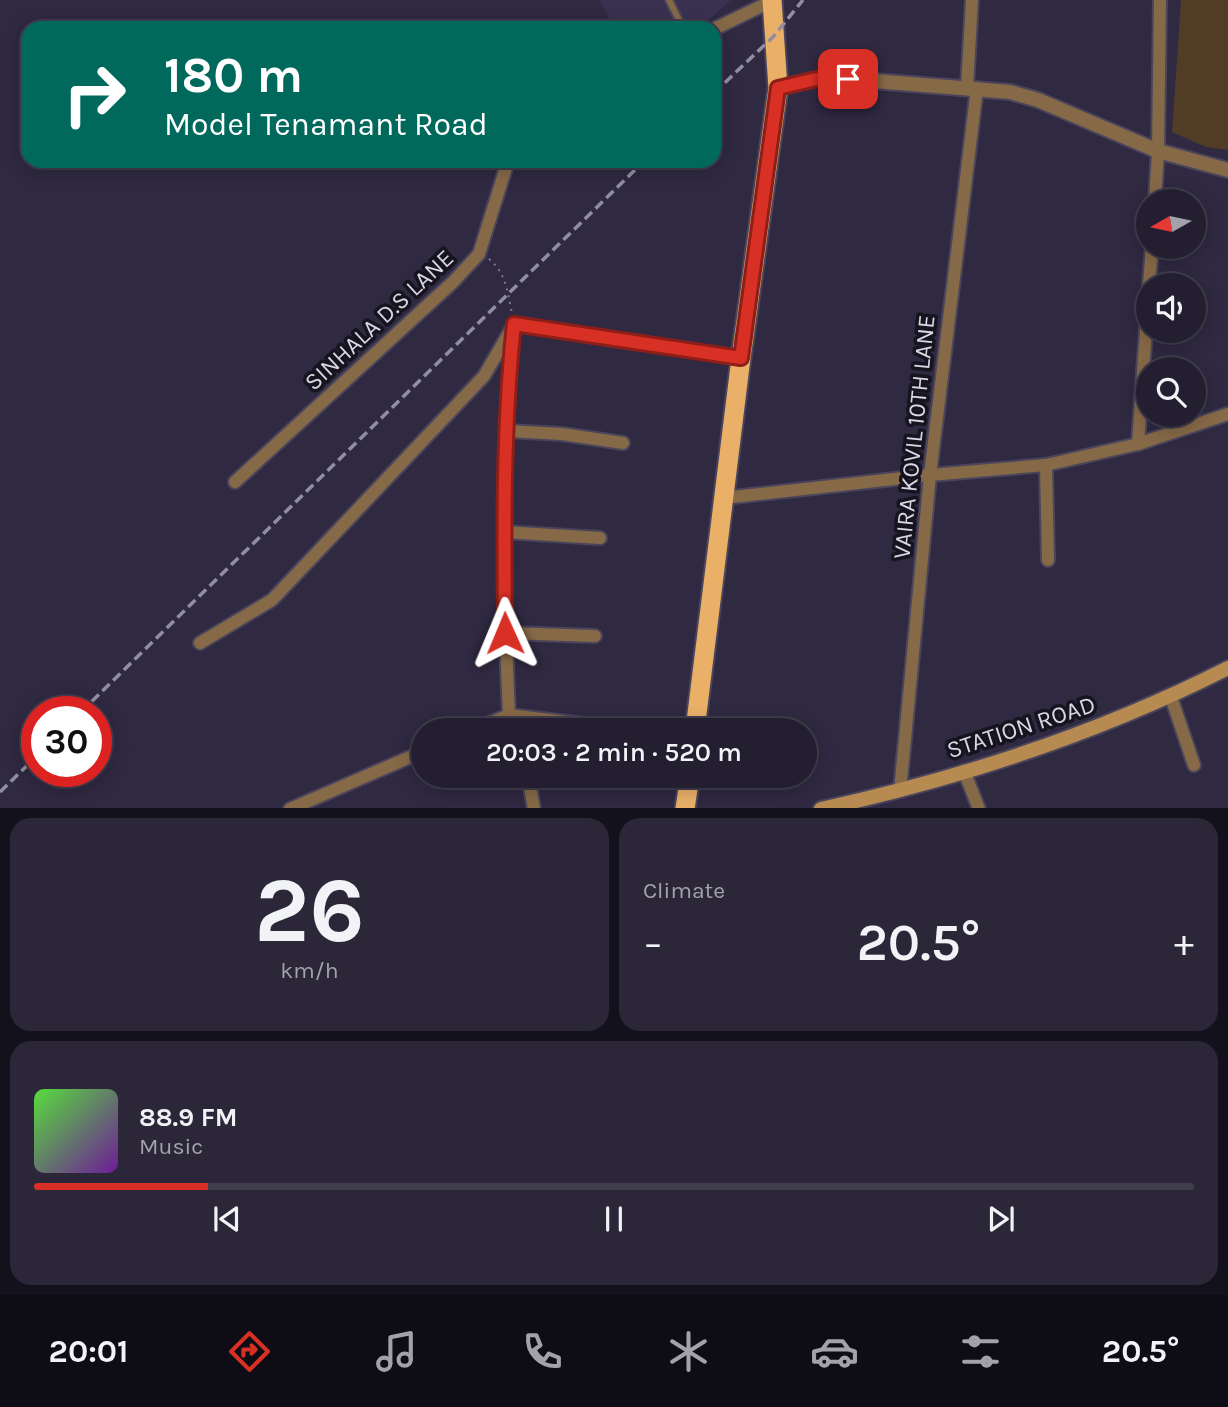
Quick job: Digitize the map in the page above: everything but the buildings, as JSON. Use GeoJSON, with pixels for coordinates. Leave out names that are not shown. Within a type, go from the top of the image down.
{"type":"FeatureCollection","features":[{"type":"Feature","properties":{"kind":"highway"},"geometry":{"type":"LineString","coordinates":[[696,718],[778,88],[772,0]]}},
{"type":"Feature","properties":{"kind":"highway"},"geometry":{"type":"LineString","coordinates":[[685,808],[688,788]]}},
{"type":"Feature","properties":{"kind":"main road","name":"STATION ROAD"},"geometry":{"type":"LineString","coordinates":[[821,808],[900,791],[1064,740],[1171,697],[1228,668]]}},
{"type":"Feature","properties":{"kind":"street"},"geometry":{"type":"LineString","coordinates":[[721,26],[772,0]]}},
{"type":"Feature","properties":{"kind":"street","name":"VAIRA KOVIL 10TH LANE"},"geometry":{"type":"LineString","coordinates":[[900,791],[930,475],[972,88],[972,0]]}},
{"type":"Feature","properties":{"kind":"street"},"geometry":{"type":"LineString","coordinates":[[1156,189],[1160,0]]}},
{"type":"Feature","properties":{"kind":"street"},"geometry":{"type":"LineString","coordinates":[[778,88],[825,77],[1010,92],[1038,100],[1158,152],[1228,170]]}},
{"type":"Feature","properties":{"kind":"street","name":"SINHALA D.S LANE"},"geometry":{"type":"LineString","coordinates":[[235,482],[443,291],[479,254],[506,168]]}},
{"type":"Feature","properties":{"kind":"street"},"geometry":{"type":"LineString","coordinates":[[514,324],[741,358]]}},
{"type":"Feature","properties":{"kind":"street"},"geometry":{"type":"LineString","coordinates":[[510,718],[505,633],[504,532],[507,392],[514,324]]}},
{"type":"Feature","properties":{"kind":"street"},"geometry":{"type":"LineString","coordinates":[[200,643],[272,600],[484,376],[514,324]]}},
{"type":"Feature","properties":{"kind":"street"},"geometry":{"type":"LineString","coordinates":[[1138,444],[1145,343]]}},
{"type":"Feature","properties":{"kind":"street"},"geometry":{"type":"LineString","coordinates":[[724,498],[1046,465],[1138,444],[1228,414]]}},
{"type":"Feature","properties":{"kind":"street"},"geometry":{"type":"LineString","coordinates":[[506,431],[562,434],[623,443]]}},
{"type":"Feature","properties":{"kind":"street"},"geometry":{"type":"LineString","coordinates":[[1046,465],[1048,560]]}},
{"type":"Feature","properties":{"kind":"street"},"geometry":{"type":"LineString","coordinates":[[504,532],[600,538]]}},
{"type":"Feature","properties":{"kind":"street"},"geometry":{"type":"LineString","coordinates":[[505,633],[595,636]]}},
{"type":"Feature","properties":{"kind":"street"},"geometry":{"type":"LineString","coordinates":[[1171,697],[1194,765]]}},
{"type":"Feature","properties":{"kind":"street"},"geometry":{"type":"LineString","coordinates":[[502,718],[509,715],[534,718]]}},
{"type":"Feature","properties":{"kind":"street"},"geometry":{"type":"LineString","coordinates":[[290,808],[411,757]]}},
{"type":"Feature","properties":{"kind":"street"},"geometry":{"type":"LineString","coordinates":[[964,771],[979,808]]}},
{"type":"Feature","properties":{"kind":"street"},"geometry":{"type":"LineString","coordinates":[[530,788],[534,808]]}},
{"type":"Feature","properties":{"kind":"lane"},"geometry":{"type":"LineString","coordinates":[[668,0],[679,21]]}},
{"type":"Feature","properties":{"kind":"path"},"geometry":{"type":"LineString","coordinates":[[479,254],[491,261],[503,275],[509,291],[514,324]]}},
{"type":"Feature","properties":{"kind":"shaded area"},"geometry":{"type":"Polygon","coordinates":[[[600,0],[731,0],[707,21],[610,21],[600,0]]]}},
{"type":"Feature","properties":{"kind":"shaded area"},"geometry":{"type":"Polygon","coordinates":[[[1181,0],[1228,0],[1228,150],[1206,147],[1172,132],[1181,0]]]}},
{"type":"Feature","properties":{"kind":"railway"},"geometry":{"type":"LineString","coordinates":[[721,86],[773,37],[803,0]]}},
{"type":"Feature","properties":{"kind":"railway"},"geometry":{"type":"LineString","coordinates":[[97,696],[637,168]]}},
{"type":"Feature","properties":{"kind":"railway"},"geometry":{"type":"LineString","coordinates":[[0,792],[21,772]]}},
{"type":"Feature","properties":{"kind":"route"},"geometry":{"type":"LineString","coordinates":[[505,633],[506,412],[514,324],[741,358],[778,88],[825,77],[848,79]]}}]}
